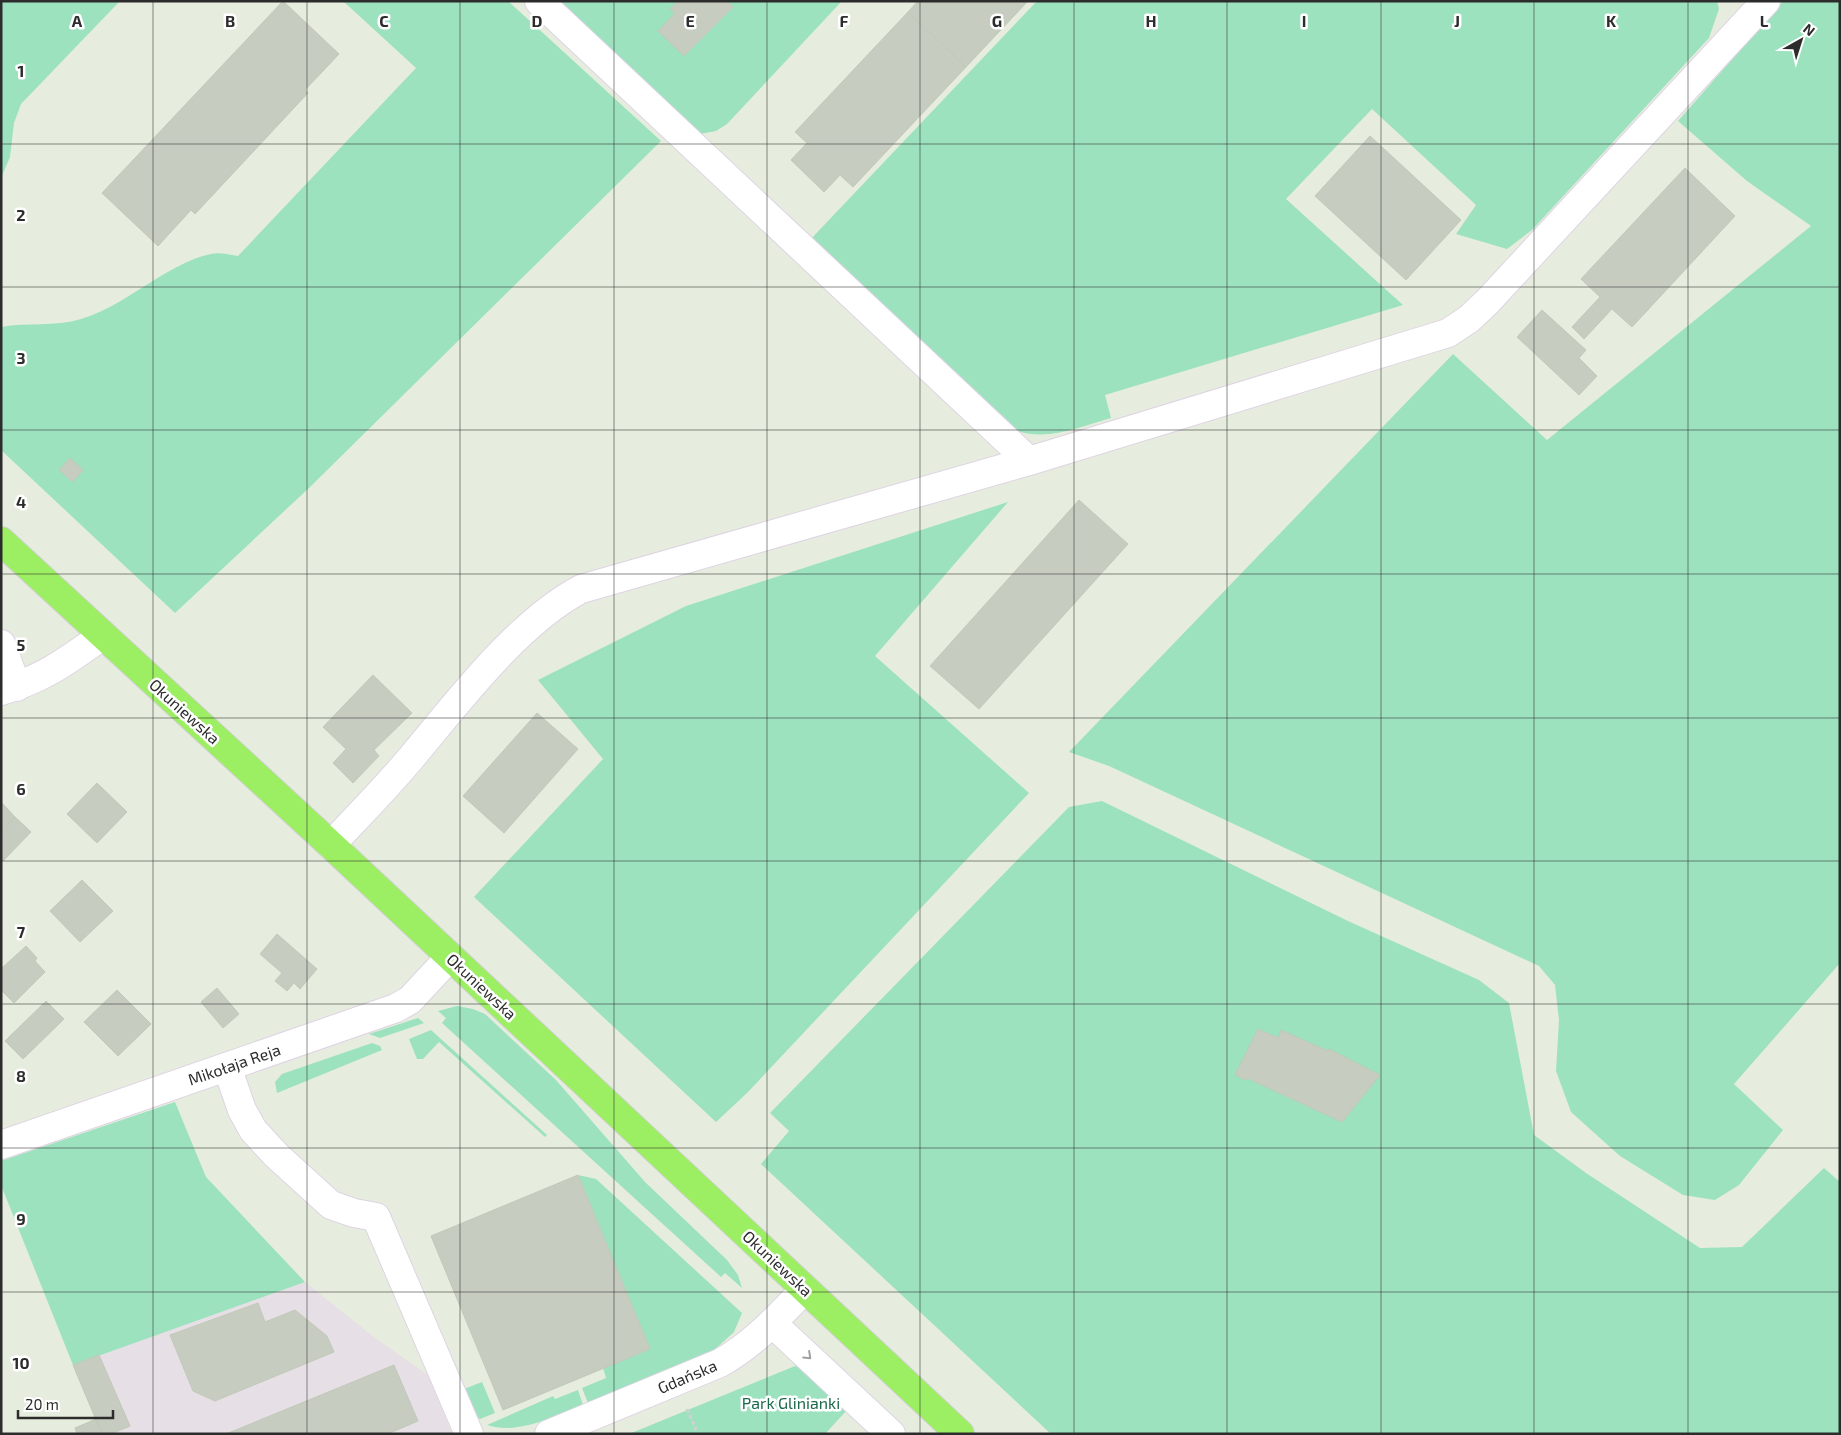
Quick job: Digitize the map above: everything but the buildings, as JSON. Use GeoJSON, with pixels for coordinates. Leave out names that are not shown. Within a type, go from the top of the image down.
{"type":"FeatureCollection","features":[{"type":"Feature","properties":{"kind":"main road","name":"Okuniewska"},"geometry":{"type":"LineString","coordinates":[[1,541],[102,636],[331,844],[960,1434]]}},
{"type":"Feature","properties":{"kind":"street"},"geometry":{"type":"LineString","coordinates":[[539,1],[1029,461]]}},
{"type":"Feature","properties":{"kind":"street"},"geometry":{"type":"LineString","coordinates":[[331,844],[411,758],[438,724],[489,668],[539,617],[559,600],[581,589],[1029,461],[1448,334],[1469,320],[1488,301],[1766,1]]}},
{"type":"Feature","properties":{"kind":"street"},"geometry":{"type":"LineString","coordinates":[[1,644],[9,689],[56,670],[102,636]]}},
{"type":"Feature","properties":{"kind":"street","name":"Mikołaja Reja"},"geometry":{"type":"LineString","coordinates":[[1,1145],[396,1008],[410,1000],[450,957]]}},
{"type":"Feature","properties":{"kind":"street"},"geometry":{"type":"LineString","coordinates":[[227,1066],[242,1110],[254,1130],[276,1155],[331,1204],[354,1213],[376,1217],[468,1434]]}},
{"type":"Feature","properties":{"kind":"street","name":"Gdańska"},"geometry":{"type":"LineString","coordinates":[[549,1434],[720,1363],[753,1342],[805,1289]]}},
{"type":"Feature","properties":{"kind":"street"},"geometry":{"type":"LineString","coordinates":[[772,1323],[886,1429]]}},
{"type":"Feature","properties":{"kind":"path"},"geometry":{"type":"LineString","coordinates":[[684,1401],[698,1434]]}},
{"type":"Feature","properties":{"kind":"shaded area"},"geometry":{"type":"Polygon","coordinates":[[[305,1282],[375,1338],[428,1375],[452,1434],[102,1434],[73,1365],[305,1282]]]}},
{"type":"Feature","properties":{"kind":"green space"},"geometry":{"type":"Polygon","coordinates":[[[1,1],[120,1],[21,104],[14,123],[10,157],[1,178],[1,1]]]}},
{"type":"Feature","properties":{"kind":"green space"},"geometry":{"type":"Polygon","coordinates":[[[343,1],[508,1],[661,141],[309,488],[175,613],[1,450],[1,327],[61,323],[81,319],[114,305],[162,275],[195,259],[214,253],[238,256],[416,68],[343,1]]]}},
{"type":"Feature","properties":{"kind":"green space"},"geometry":{"type":"Polygon","coordinates":[[[545,1],[842,1],[727,124],[716,131],[700,134],[545,1]]]}},
{"type":"Feature","properties":{"kind":"green space"},"geometry":{"type":"Polygon","coordinates":[[[1037,1],[1717,1],[1719,9],[1709,38],[1532,230],[1507,249],[1456,234],[1476,205],[1372,109],[1286,199],[1403,305],[1105,395],[1111,418],[1064,432],[1029,434],[1016,431],[808,242],[1037,1]]]}},
{"type":"Feature","properties":{"kind":"green space"},"geometry":{"type":"Polygon","coordinates":[[[1783,1],[1840,1],[1840,963],[1734,1084],[1783,1130],[1739,1185],[1715,1200],[1683,1195],[1620,1156],[1571,1112],[1556,1071],[1559,1020],[1555,985],[1539,966],[1109,766],[1069,752],[1453,354],[1547,440],[1811,226],[1747,181],[1678,121],[1783,1]]]}},
{"type":"Feature","properties":{"kind":"green space"},"geometry":{"type":"Polygon","coordinates":[[[1008,502],[875,656],[1029,793],[748,1092],[716,1122],[474,897],[603,759],[538,680],[686,606],[1008,502]]]}},
{"type":"Feature","properties":{"kind":"green space"},"geometry":{"type":"Polygon","coordinates":[[[1102,801],[1348,921],[1479,980],[1509,1003],[1534,1135],[1586,1173],[1700,1248],[1742,1247],[1824,1168],[1840,1182],[1840,1434],[1051,1434],[761,1164],[789,1131],[770,1113],[1069,807],[1102,801]]]}},
{"type":"Feature","properties":{"kind":"green space"},"geometry":{"type":"Polygon","coordinates":[[[457,1006],[473,1009],[485,1014],[556,1080],[645,1182],[727,1260],[738,1275],[742,1288],[725,1273],[721,1277],[442,1023],[446,1018],[438,1011],[457,1006]]]}},
{"type":"Feature","properties":{"kind":"green space"},"geometry":{"type":"Polygon","coordinates":[[[418,1018],[424,1023],[380,1038],[369,1034],[418,1018]]]}},
{"type":"Feature","properties":{"kind":"green space"},"geometry":{"type":"Polygon","coordinates":[[[431,1030],[547,1135],[545,1137],[439,1042],[423,1059],[417,1059],[409,1039],[431,1030]]]}},
{"type":"Feature","properties":{"kind":"green space"},"geometry":{"type":"Polygon","coordinates":[[[372,1043],[380,1046],[382,1050],[277,1093],[275,1082],[282,1074],[372,1043]]]}},
{"type":"Feature","properties":{"kind":"green space"},"geometry":{"type":"Polygon","coordinates":[[[175,1102],[206,1177],[305,1282],[73,1365],[1,1185],[1,1161],[175,1102]]]}},
{"type":"Feature","properties":{"kind":"green space"},"geometry":{"type":"Polygon","coordinates":[[[578,1175],[596,1179],[742,1313],[734,1332],[712,1352],[588,1403],[582,1388],[606,1378],[603,1368],[650,1349],[578,1175]]]}},
{"type":"Feature","properties":{"kind":"green space","name":"Park Glinianki"},"geometry":{"type":"Polygon","coordinates":[[[795,1366],[799,1367],[847,1410],[825,1434],[629,1434],[795,1366]]]}},
{"type":"Feature","properties":{"kind":"green space"},"geometry":{"type":"Polygon","coordinates":[[[482,1382],[495,1413],[480,1419],[475,1416],[464,1389],[482,1382]]]}},
{"type":"Feature","properties":{"kind":"green space"},"geometry":{"type":"Polygon","coordinates":[[[578,1390],[583,1405],[560,1415],[511,1428],[487,1425],[553,1396],[555,1399],[578,1390]]]}}]}
